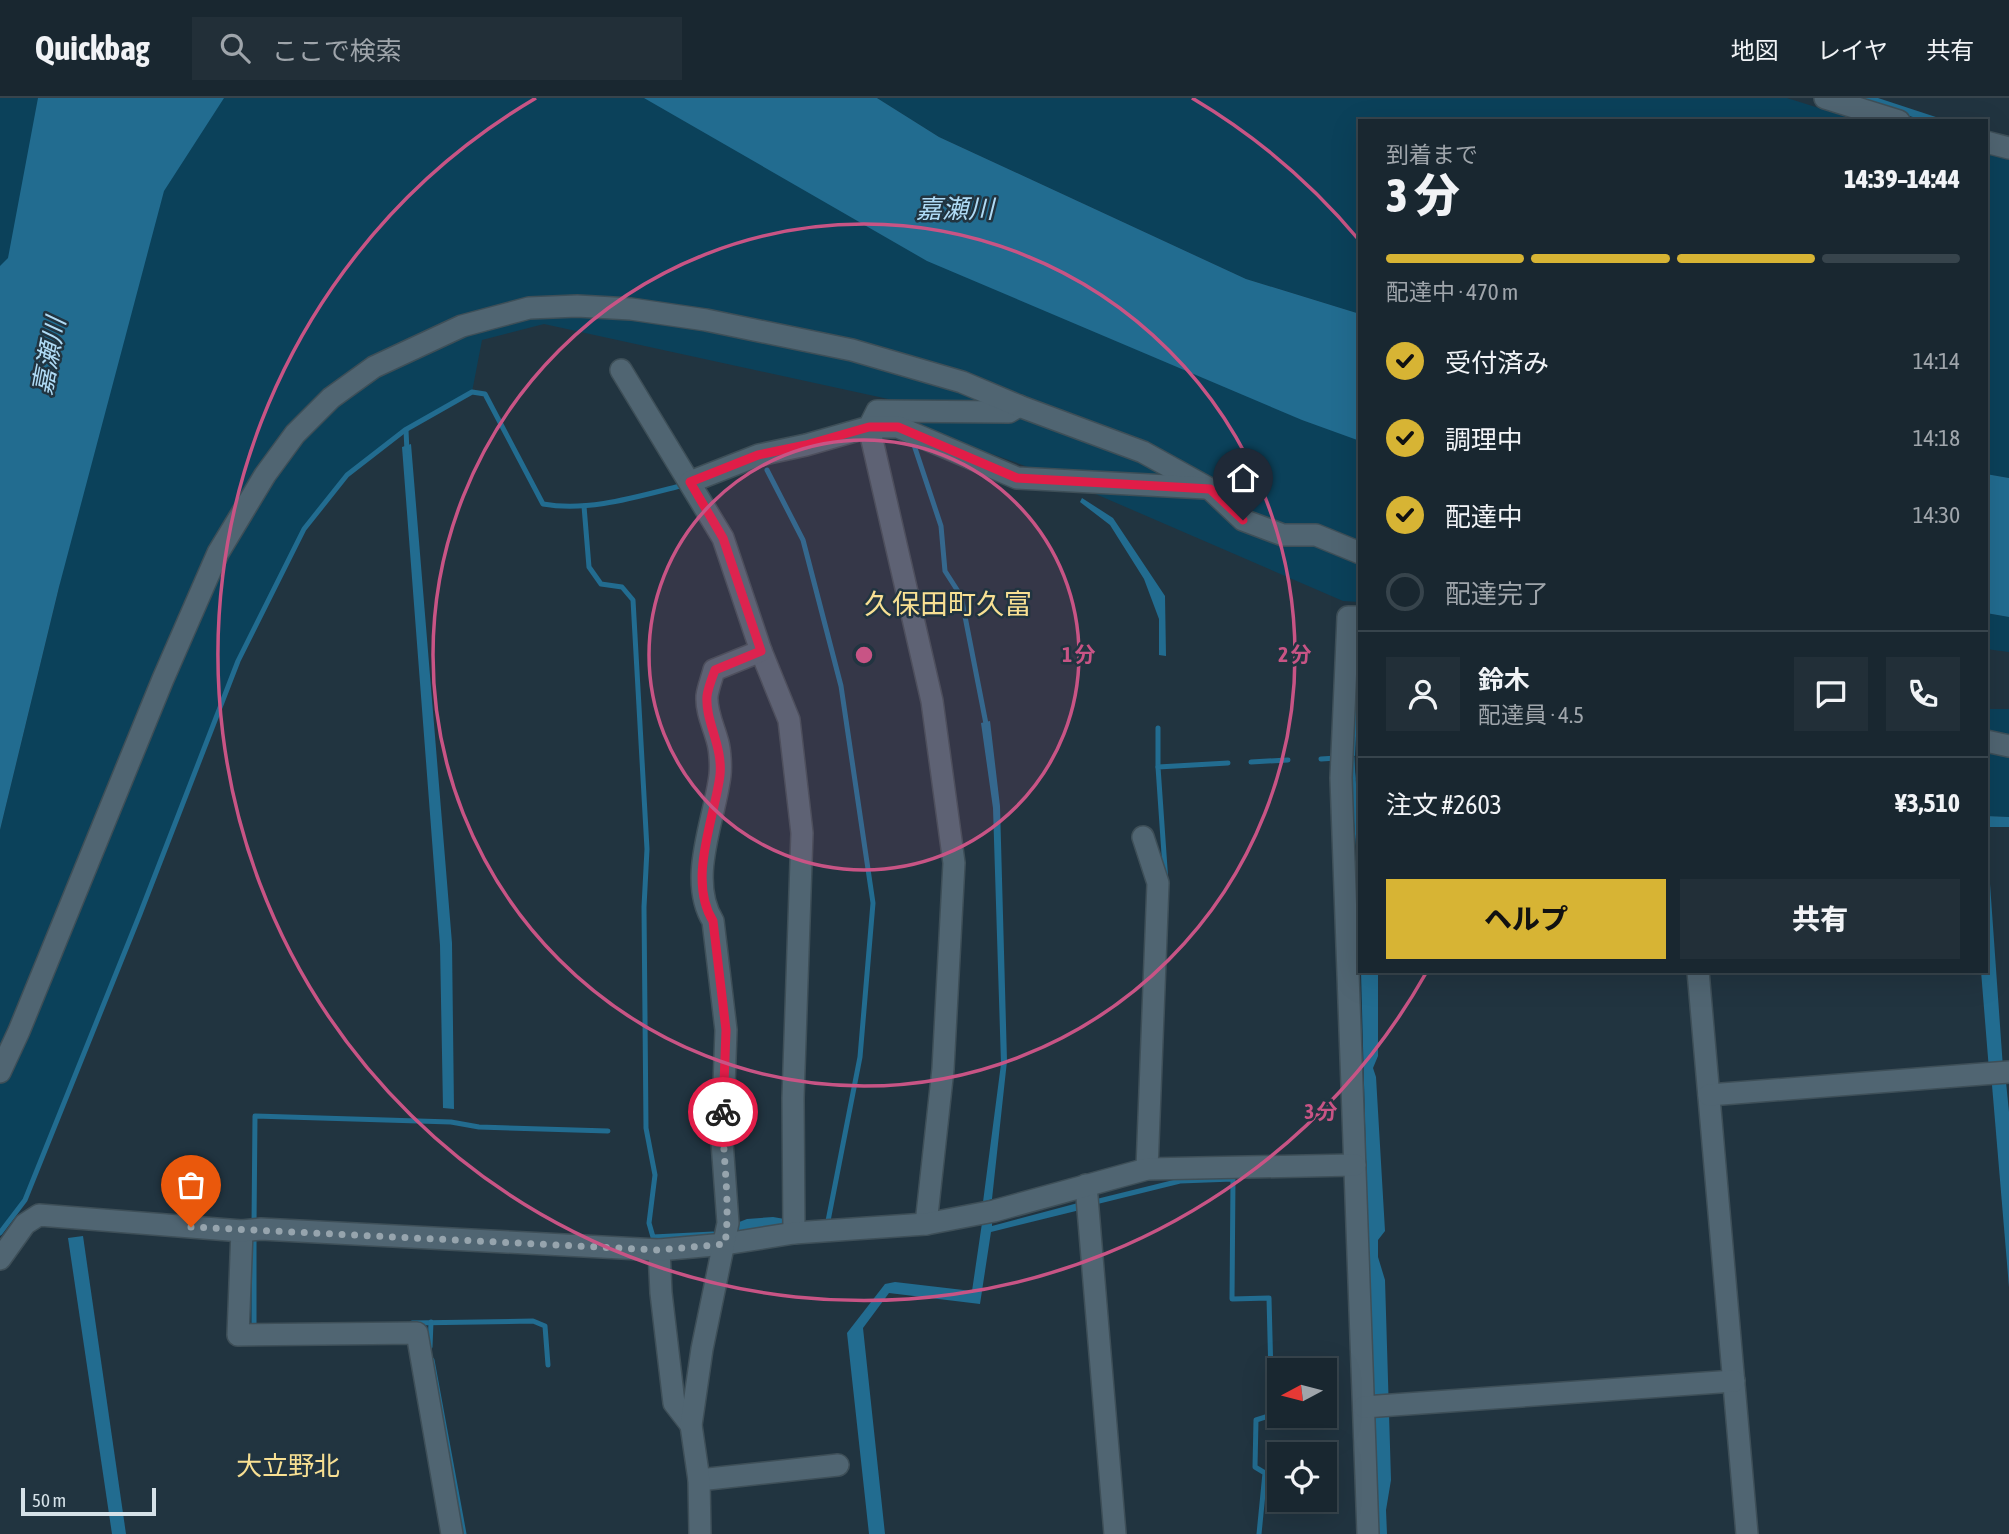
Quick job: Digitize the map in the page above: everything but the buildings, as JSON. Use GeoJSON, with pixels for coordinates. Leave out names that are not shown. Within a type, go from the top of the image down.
{"type":"FeatureCollection","features":[{"type":"Feature","properties":{"kind":"street"},"geometry":{"type":"LineString","coordinates":[[1825,98],[1893,119]]}},
{"type":"Feature","properties":{"kind":"street"},"geometry":{"type":"LineString","coordinates":[[1988,143],[2009,148]]}},
{"type":"Feature","properties":{"kind":"street"},"geometry":{"type":"LineString","coordinates":[[0,1072],[218,553],[265,475],[295,434],[331,398],[374,367],[462,326],[529,308],[577,306],[631,309],[706,320],[840,347],[962,382],[1143,452],[1210,489],[1243,520],[1283,535],[1316,535],[1358,552]]}},
{"type":"Feature","properties":{"kind":"street"},"geometry":{"type":"LineString","coordinates":[[621,370],[723,538],[761,651],[789,720],[802,833],[793,1098],[794,1225]]}},
{"type":"Feature","properties":{"kind":"street"},"geometry":{"type":"LineString","coordinates":[[926,1224],[943,1069],[954,863],[932,701],[869,427],[877,411],[1009,412],[1019,406]]}},
{"type":"Feature","properties":{"kind":"street"},"geometry":{"type":"LineString","coordinates":[[690,482],[758,455],[869,427],[898,427],[1017,478],[1210,489]]}},
{"type":"Feature","properties":{"kind":"street"},"geometry":{"type":"LineString","coordinates":[[1358,617],[1349,617],[1341,778],[1354,881],[1355,1165],[1368,1534]]}},
{"type":"Feature","properties":{"kind":"street"},"geometry":{"type":"LineString","coordinates":[[700,1534],[699,1480],[691,1424],[702,1349],[727,1234],[722,1142],[726,1030],[713,921],[707,911],[703,872],[706,830],[720,774],[718,743],[711,727],[707,696],[715,670],[761,651]]}},
{"type":"Feature","properties":{"kind":"street"},"geometry":{"type":"LineString","coordinates":[[1988,741],[2009,746]]}},
{"type":"Feature","properties":{"kind":"street"},"geometry":{"type":"LineString","coordinates":[[1143,836],[1158,883],[1147,1169]]}},
{"type":"Feature","properties":{"kind":"street"},"geometry":{"type":"LineString","coordinates":[[1698,973],[1747,1534]]}},
{"type":"Feature","properties":{"kind":"street"},"geometry":{"type":"LineString","coordinates":[[1709,1095],[2009,1073]]}},
{"type":"Feature","properties":{"kind":"street"},"geometry":{"type":"LineString","coordinates":[[0,1259],[25,1224],[38,1215],[250,1230],[659,1250],[727,1234],[794,1225],[926,1224],[1087,1197],[1147,1169],[1355,1165]]}},
{"type":"Feature","properties":{"kind":"street"},"geometry":{"type":"LineString","coordinates":[[1087,1197],[1115,1534]]}},
{"type":"Feature","properties":{"kind":"street"},"geometry":{"type":"LineString","coordinates":[[250,1230],[238,1335],[416,1333],[452,1534]]}},
{"type":"Feature","properties":{"kind":"street"},"geometry":{"type":"LineString","coordinates":[[659,1250],[661,1293],[674,1403],[691,1424]]}},
{"type":"Feature","properties":{"kind":"street"},"geometry":{"type":"LineString","coordinates":[[1364,1407],[1734,1381]]}},
{"type":"Feature","properties":{"kind":"street"},"geometry":{"type":"LineString","coordinates":[[699,1480],[838,1465]]}},
{"type":"Feature","properties":{"kind":"shaded area"},"geometry":{"type":"Polygon","coordinates":[[[0,98],[66,98],[0,479],[0,98]]]}},
{"type":"Feature","properties":{"kind":"shaded area"},"geometry":{"type":"Polygon","coordinates":[[[180,98],[702,98],[1358,427],[1358,602],[1343,601],[1054,476],[909,425],[902,402],[544,324],[482,340],[472,392],[406,430],[347,474],[304,529],[238,661],[25,1200],[0,1233],[0,830],[59,587],[90,391],[180,98]]]}},
{"type":"Feature","properties":{"kind":"shaded area"},"geometry":{"type":"Polygon","coordinates":[[[877,98],[1787,98],[1854,119],[1358,119],[1358,313],[1246,279],[939,137],[877,98]]]}},
{"type":"Feature","properties":{"kind":"shaded area"},"geometry":{"type":"Polygon","coordinates":[[[1988,147],[2009,151],[2009,478],[1988,474],[1988,147]]]}},
{"type":"Feature","properties":{"kind":"shaded area"},"geometry":{"type":"Polygon","coordinates":[[[1988,613],[2009,617],[2009,652],[1988,649],[1988,613]]]}},
{"type":"Feature","properties":{"kind":"shaded area"},"geometry":{"type":"Polygon","coordinates":[[[1988,709],[2009,709],[2009,817],[1988,816],[1988,709]]]}},
{"type":"Feature","properties":{"kind":"water","name":"嘉瀬川"},"geometry":{"type":"Polygon","coordinates":[[[38,98],[224,98],[164,191],[59,587],[0,830],[0,266],[8,258],[38,98]]]}},
{"type":"Feature","properties":{"kind":"water","name":"嘉瀬川"},"geometry":{"type":"Polygon","coordinates":[[[644,98],[877,98],[939,137],[1246,279],[1358,313],[1358,440],[1302,420],[927,261],[644,98]]]}},
{"type":"Feature","properties":{"kind":"water"},"geometry":{"type":"Polygon","coordinates":[[[1850,98],[1878,98],[1942,119],[1919,119],[1850,98]]]}},
{"type":"Feature","properties":{"kind":"water"},"geometry":{"type":"Polygon","coordinates":[[[411,444],[452,943],[454,1109],[443,1108],[440,945],[402,447],[411,444]]]}},
{"type":"Feature","properties":{"kind":"water"},"geometry":{"type":"Polygon","coordinates":[[[1988,474],[2009,478],[2009,617],[1988,613],[1988,474]]]}},
{"type":"Feature","properties":{"kind":"water"},"geometry":{"type":"Polygon","coordinates":[[[1082,498],[1113,518],[1165,596],[1166,656],[1159,655],[1159,619],[1144,579],[1110,525],[1080,502],[1082,498]]]}},
{"type":"Feature","properties":{"kind":"water"},"geometry":{"type":"Polygon","coordinates":[[[1350,656],[1358,656],[1355,756],[1350,755],[1350,656]]]}},
{"type":"Feature","properties":{"kind":"water"},"geometry":{"type":"Polygon","coordinates":[[[990,721],[1000,806],[1007,1061],[992,1199],[983,1202],[1001,1064],[993,808],[981,723],[990,721]]]}},
{"type":"Feature","properties":{"kind":"water"},"geometry":{"type":"Polygon","coordinates":[[[1350,772],[1355,772],[1358,806],[1358,871],[1350,772]]]}},
{"type":"Feature","properties":{"kind":"water"},"geometry":{"type":"Polygon","coordinates":[[[1988,816],[2009,817],[2009,827],[1988,827],[1988,816]]]}},
{"type":"Feature","properties":{"kind":"water"},"geometry":{"type":"Polygon","coordinates":[[[1988,855],[2003,1068],[1989,1070],[1981,973],[1988,973],[1988,855]]]}},
{"type":"Feature","properties":{"kind":"water"},"geometry":{"type":"Polygon","coordinates":[[[1361,973],[1378,973],[1378,1056],[1373,1068],[1376,1077],[1385,1231],[1378,1240],[1378,1257],[1385,1280],[1391,1480],[1386,1510],[1387,1534],[1376,1534],[1361,973]]]}},
{"type":"Feature","properties":{"kind":"water"},"geometry":{"type":"Polygon","coordinates":[[[2006,1082],[2009,1112],[2009,1287],[1992,1085],[2006,1082]]]}},
{"type":"Feature","properties":{"kind":"water"},"geometry":{"type":"Polygon","coordinates":[[[1078,1203],[1080,1210],[991,1232],[980,1304],[889,1293],[863,1328],[885,1534],[869,1534],[847,1333],[885,1284],[895,1282],[972,1291],[982,1223],[992,1221],[992,1226],[1078,1203]]]}},
{"type":"Feature","properties":{"kind":"water"},"geometry":{"type":"Polygon","coordinates":[[[773,1217],[808,1223],[717,1237],[706,1235],[747,1219],[773,1217]]]}},
{"type":"Feature","properties":{"kind":"water"},"geometry":{"type":"Polygon","coordinates":[[[83,1236],[126,1534],[112,1534],[68,1238],[83,1236]]]}},
{"type":"Feature","properties":{"kind":"waterway"},"geometry":{"type":"LineString","coordinates":[[0,1233],[25,1200],[238,661],[304,529],[347,475],[405,430],[472,392],[485,394],[543,504],[595,505],[680,486]]}},
{"type":"Feature","properties":{"kind":"waterway"},"geometry":{"type":"LineString","coordinates":[[406,430],[407,452]]}},
{"type":"Feature","properties":{"kind":"waterway"},"geometry":{"type":"LineString","coordinates":[[914,445],[941,526],[945,571],[961,596],[987,729]]}},
{"type":"Feature","properties":{"kind":"waterway"},"geometry":{"type":"LineString","coordinates":[[767,470],[803,540],[841,686],[873,903],[860,1057],[828,1221],[823,1222]]}},
{"type":"Feature","properties":{"kind":"waterway"},"geometry":{"type":"LineString","coordinates":[[584,506],[589,567],[601,584],[622,587],[633,600],[647,849],[644,907],[646,1128],[655,1175],[649,1223],[653,1237],[713,1234]]}},
{"type":"Feature","properties":{"kind":"waterway"},"geometry":{"type":"LineString","coordinates":[[1158,728],[1158,767]]}},
{"type":"Feature","properties":{"kind":"waterway"},"geometry":{"type":"LineString","coordinates":[[1352,757],[1353,779]]}},
{"type":"Feature","properties":{"kind":"waterway"},"geometry":{"type":"LineString","coordinates":[[1321,759],[1337,758]]}},
{"type":"Feature","properties":{"kind":"waterway"},"geometry":{"type":"LineString","coordinates":[[1251,762],[1288,760]]}},
{"type":"Feature","properties":{"kind":"waterway"},"geometry":{"type":"LineString","coordinates":[[1166,883],[1158,767],[1228,763]]}},
{"type":"Feature","properties":{"kind":"waterway"},"geometry":{"type":"LineString","coordinates":[[254,1224],[255,1116],[451,1122],[479,1127],[608,1131]]}},
{"type":"Feature","properties":{"kind":"waterway"},"geometry":{"type":"LineString","coordinates":[[1091,1203],[1180,1181],[1233,1179],[1232,1299],[1269,1298],[1272,1415],[1256,1420],[1255,1467],[1265,1473],[1259,1534]]}},
{"type":"Feature","properties":{"kind":"waterway"},"geometry":{"type":"LineString","coordinates":[[254,1234],[255,1327]]}},
{"type":"Feature","properties":{"kind":"waterway"},"geometry":{"type":"LineString","coordinates":[[412,1323],[533,1321],[545,1326],[548,1365]]}},
{"type":"Feature","properties":{"kind":"waterway"},"geometry":{"type":"LineString","coordinates":[[430,1347],[431,1322]]}},
{"type":"Feature","properties":{"kind":"waterway"},"geometry":{"type":"LineString","coordinates":[[432,1360],[464,1534]]}},
{"type":"Feature","properties":{"kind":"way so far"},"geometry":{"type":"LineString","coordinates":[[191,1227],[659,1250],[725,1244],[728,1223],[722,1142],[723,1112]]}},
{"type":"Feature","properties":{"kind":"district","name":"久保田町久富"},"geometry":{"type":"Point","coordinates":[948,604]}},
{"type":"Feature","properties":{"kind":"district","name":"大立野北"},"geometry":{"type":"Point","coordinates":[288,1466]}},
{"type":"Feature","properties":{"kind":"route"},"geometry":{"type":"LineString","coordinates":[[723,1112],[726,1030],[713,921],[707,911],[703,872],[706,830],[720,774],[718,743],[711,727],[707,696],[715,670],[761,651],[723,538],[690,482],[758,455],[869,427],[898,427],[1017,478],[1210,489],[1243,520]]}}]}
